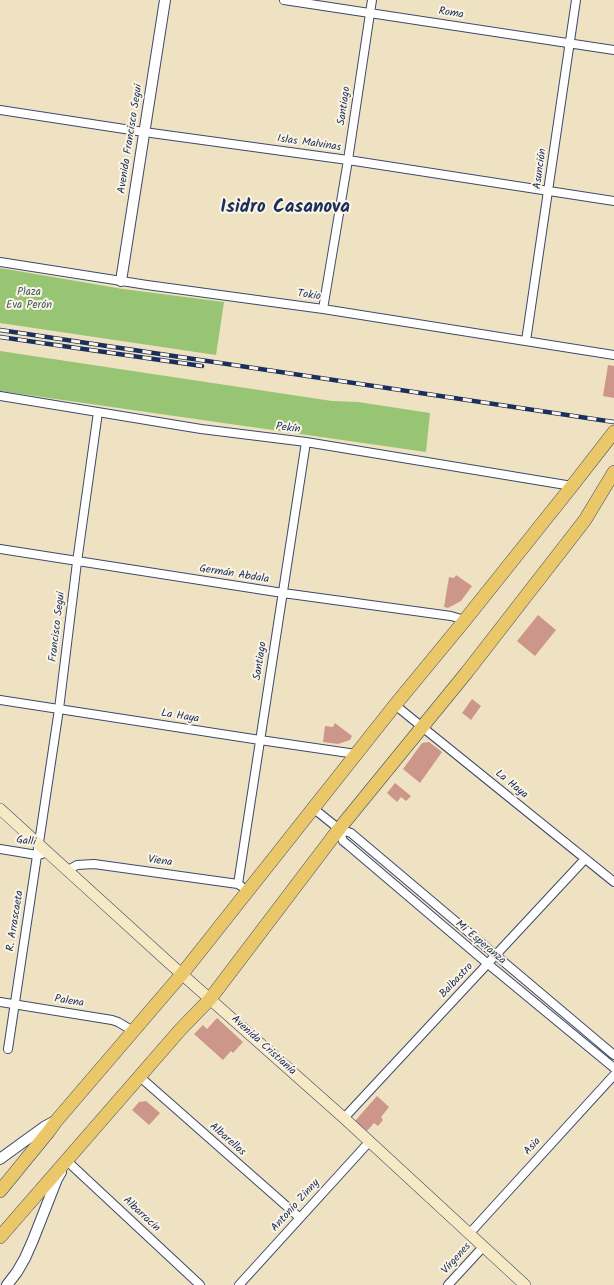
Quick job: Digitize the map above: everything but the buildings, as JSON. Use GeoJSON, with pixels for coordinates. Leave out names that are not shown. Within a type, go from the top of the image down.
{"type":"FeatureCollection","features":[{"type":"Feature","properties":{"kind":"highway"},"geometry":{"type":"LineString","coordinates":[[0,1191],[57,1120],[182,974],[243,887],[314,808],[614,432]]}},
{"type":"Feature","properties":{"kind":"highway"},"geometry":{"type":"LineString","coordinates":[[0,1237],[180,1030],[210,999],[339,829],[467,672],[585,520],[614,472]]}},
{"type":"Feature","properties":{"kind":"main road","name":"Avenida Cristianía"},"geometry":{"type":"LineString","coordinates":[[0,809],[38,849],[49,853],[68,870],[182,974],[370,1141],[525,1285]]}},
{"type":"Feature","properties":{"kind":"street","name":"Avenida Francisco Segui"},"geometry":{"type":"LineString","coordinates":[[121,281],[165,0]]}},
{"type":"Feature","properties":{"kind":"street","name":"Roma"},"geometry":{"type":"LineString","coordinates":[[284,0],[614,50]]}},
{"type":"Feature","properties":{"kind":"street","name":"Santiago"},"geometry":{"type":"LineString","coordinates":[[323,309],[348,160],[372,0]]}},
{"type":"Feature","properties":{"kind":"street","name":"Asunción"},"geometry":{"type":"LineString","coordinates":[[526,341],[576,0]]}},
{"type":"Feature","properties":{"kind":"street","name":"Islas Malvinas"},"geometry":{"type":"LineString","coordinates":[[0,110],[144,132],[348,160],[614,201]]}},
{"type":"Feature","properties":{"kind":"street","name":"Tokio"},"geometry":{"type":"LineString","coordinates":[[0,262],[121,281],[323,309],[614,355]]}},
{"type":"Feature","properties":{"kind":"street","name":"Pekín"},"geometry":{"type":"LineString","coordinates":[[0,396],[201,429],[306,442],[572,486]]}},
{"type":"Feature","properties":{"kind":"street","name":"Francisco Segui"},"geometry":{"type":"LineString","coordinates":[[38,849],[59,709],[77,562],[98,412]]}},
{"type":"Feature","properties":{"kind":"street","name":"Santiago"},"geometry":{"type":"LineString","coordinates":[[243,887],[260,740],[306,442]]}},
{"type":"Feature","properties":{"kind":"street","name":"Germán Abdala"},"geometry":{"type":"LineString","coordinates":[[0,549],[283,593],[451,616],[465,620]]}},
{"type":"Feature","properties":{"kind":"street","name":"La Haya"},"geometry":{"type":"LineString","coordinates":[[0,700],[356,754]]}},
{"type":"Feature","properties":{"kind":"street","name":"La Haya"},"geometry":{"type":"LineString","coordinates":[[395,705],[614,882]]}},
{"type":"Feature","properties":{"kind":"street","name":"Mi Esperanza"},"geometry":{"type":"LineString","coordinates":[[314,808],[339,829],[352,833],[614,1055]]}},
{"type":"Feature","properties":{"kind":"street","name":"Mi Esperanza"},"geometry":{"type":"LineString","coordinates":[[339,829],[343,841],[614,1068]]}},
{"type":"Feature","properties":{"kind":"street","name":"Galli"},"geometry":{"type":"LineString","coordinates":[[0,849],[38,849]]}},
{"type":"Feature","properties":{"kind":"street","name":"R. Arrascaeta"},"geometry":{"type":"LineString","coordinates":[[8,1049],[38,849]]}},
{"type":"Feature","properties":{"kind":"street","name":"Balbastro"},"geometry":{"type":"LineString","coordinates":[[344,1118],[585,859]]}},
{"type":"Feature","properties":{"kind":"street","name":"Viena"},"geometry":{"type":"LineString","coordinates":[[68,870],[77,865],[94,864],[243,887]]}},
{"type":"Feature","properties":{"kind":"street","name":"Palena"},"geometry":{"type":"LineString","coordinates":[[0,1002],[112,1020],[133,1030]]}},
{"type":"Feature","properties":{"kind":"street","name":"Asia"},"geometry":{"type":"LineString","coordinates":[[469,1234],[614,1075]]}},
{"type":"Feature","properties":{"kind":"street","name":"Albarellos"},"geometry":{"type":"LineString","coordinates":[[140,1077],[300,1218]]}},
{"type":"Feature","properties":{"kind":"street"},"geometry":{"type":"LineString","coordinates":[[0,1159],[44,1127],[57,1120]]}},
{"type":"Feature","properties":{"kind":"street","name":"Antonio Zinny"},"geometry":{"type":"LineString","coordinates":[[239,1285],[370,1141]]}},
{"type":"Feature","properties":{"kind":"street"},"geometry":{"type":"LineString","coordinates":[[7,1285],[25,1258],[34,1240],[57,1179],[67,1161]]}},
{"type":"Feature","properties":{"kind":"street","name":"Albarracin"},"geometry":{"type":"LineString","coordinates":[[67,1161],[200,1285]]}},
{"type":"Feature","properties":{"kind":"street","name":"Vírgenes"},"geometry":{"type":"LineString","coordinates":[[448,1285],[483,1247]]}},
{"type":"Feature","properties":{"kind":"green space","name":"Plaza Eva Perón"},"geometry":{"type":"Polygon","coordinates":[[[0,268],[123,289],[224,302],[216,355],[0,323],[0,268]]]}},
{"type":"Feature","properties":{"kind":"green space"},"geometry":{"type":"Polygon","coordinates":[[[0,351],[332,401],[358,402],[430,413],[426,452],[0,391],[0,351]]]}},
{"type":"Feature","properties":{"kind":"railway"},"geometry":{"type":"LineString","coordinates":[[0,330],[614,422]]}},
{"type":"Feature","properties":{"kind":"railway"},"geometry":{"type":"LineString","coordinates":[[0,337],[202,366]]}},
{"type":"Feature","properties":{"kind":"district","name":"Isidro Casanova"},"geometry":{"type":"Point","coordinates":[285,209]}}]}
